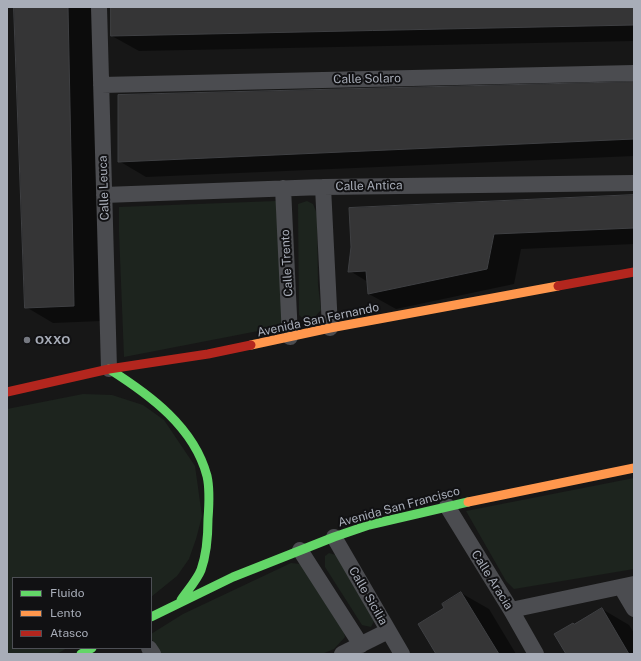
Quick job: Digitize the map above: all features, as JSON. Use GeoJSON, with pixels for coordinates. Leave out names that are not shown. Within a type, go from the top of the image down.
{"type":"FeatureCollection","features":[{"type":"Feature","properties":{"kind":"street","name":"Calle Leuca"},"geometry":{"type":"LineString","coordinates":[[99,7],[109,369]]}},
{"type":"Feature","properties":{"kind":"street","name":"Calle Solaro"},"geometry":{"type":"LineString","coordinates":[[101,85],[634,73]]}},
{"type":"Feature","properties":{"kind":"street","name":"Calle Antica"},"geometry":{"type":"LineString","coordinates":[[104,195],[323,187],[634,183]]}},
{"type":"Feature","properties":{"kind":"street"},"geometry":{"type":"LineString","coordinates":[[323,187],[330,328]]}},
{"type":"Feature","properties":{"kind":"street","name":"Calle Trento"},"geometry":{"type":"LineString","coordinates":[[283,188],[290,337]]}},
{"type":"Feature","properties":{"kind":"street","name":"Avenida San Fernando"},"geometry":{"type":"LineString","coordinates":[[7,392],[109,369],[208,354],[330,328],[634,272]]}},
{"type":"Feature","properties":{"kind":"street"},"geometry":{"type":"LineString","coordinates":[[109,369],[138,386],[165,409],[195,446],[207,477],[209,507],[206,548],[201,571],[181,601],[152,616]]}},
{"type":"Feature","properties":{"kind":"street","name":"Avenida San Francisco"},"geometry":{"type":"LineString","coordinates":[[181,601],[233,577],[300,550],[369,525],[447,506],[634,468]]}},
{"type":"Feature","properties":{"kind":"street","name":"Calle Aracia"},"geometry":{"type":"LineString","coordinates":[[447,506],[511,610],[536,654]]}},
{"type":"Feature","properties":{"kind":"street","name":"Calle Sicilia"},"geometry":{"type":"LineString","coordinates":[[334,537],[402,654]]}},
{"type":"Feature","properties":{"kind":"street"},"geometry":{"type":"LineString","coordinates":[[300,550],[361,645]]}},
{"type":"Feature","properties":{"kind":"street"},"geometry":{"type":"LineString","coordinates":[[511,610],[627,586],[634,609]]}},
{"type":"Feature","properties":{"kind":"street"},"geometry":{"type":"LineString","coordinates":[[342,654],[388,631]]}},
{"type":"Feature","properties":{"kind":"street"},"geometry":{"type":"LineString","coordinates":[[81,654],[90,649]]}},
{"type":"Feature","properties":{"kind":"shaded area"},"geometry":{"type":"Polygon","coordinates":[[[276,201],[284,326],[124,357],[119,207],[276,201]]]}},
{"type":"Feature","properties":{"kind":"shaded area"},"geometry":{"type":"Polygon","coordinates":[[[307,201],[313,204],[317,214],[318,285],[321,310],[313,319],[305,320],[299,315],[298,204],[307,201]]]}},
{"type":"Feature","properties":{"kind":"shaded area"},"geometry":{"type":"Polygon","coordinates":[[[83,394],[112,395],[143,405],[164,420],[195,466],[202,516],[196,539],[189,559],[177,576],[152,596],[152,577],[12,577],[12,649],[65,649],[57,654],[7,654],[7,409],[83,394]]]}},
{"type":"Feature","properties":{"kind":"shaded area"},"geometry":{"type":"Polygon","coordinates":[[[634,478],[634,569],[514,589],[506,581],[466,511],[634,478]]]}},
{"type":"Feature","properties":{"kind":"shaded area"},"geometry":{"type":"Polygon","coordinates":[[[329,553],[339,556],[374,621],[371,627],[362,625],[325,567],[325,556],[329,553]]]}},
{"type":"Feature","properties":{"kind":"shaded area"},"geometry":{"type":"Polygon","coordinates":[[[291,563],[301,564],[343,628],[345,637],[334,649],[322,654],[161,654],[152,640],[152,633],[183,614],[291,563]]]}},
{"type":"Feature","properties":{"kind":"building"},"geometry":{"type":"Polygon","coordinates":[[[14,7],[68,7],[74,306],[25,308],[14,7]]]}},
{"type":"Feature","properties":{"kind":"building"},"geometry":{"type":"Polygon","coordinates":[[[111,7],[634,7],[634,25],[111,36],[111,7]]]}},
{"type":"Feature","properties":{"kind":"building"},"geometry":{"type":"Polygon","coordinates":[[[634,82],[634,139],[118,162],[118,95],[634,82]]]}},
{"type":"Feature","properties":{"kind":"building"},"geometry":{"type":"Polygon","coordinates":[[[634,195],[634,228],[494,234],[487,269],[368,294],[366,271],[348,272],[351,247],[349,208],[634,195]]]}},
{"type":"Feature","properties":{"kind":"building"},"geometry":{"type":"Polygon","coordinates":[[[461,592],[499,654],[436,654],[418,624],[444,608],[442,604],[461,592]]]}},
{"type":"Feature","properties":{"kind":"building"},"geometry":{"type":"Polygon","coordinates":[[[602,608],[629,654],[566,654],[554,634],[602,608]]]}},
{"type":"Feature","properties":{"kind":"traffic: fast"},"geometry":{"type":"LineString","coordinates":[[109,369],[155,401],[181,427],[201,458],[207,476],[209,486],[209,503],[205,557],[199,574],[181,600]]}},
{"type":"Feature","properties":{"kind":"traffic: fast"},"geometry":{"type":"LineString","coordinates":[[152,617],[233,577],[334,537],[369,525],[468,502]]}},
{"type":"Feature","properties":{"kind":"traffic: fast"},"geometry":{"type":"LineString","coordinates":[[81,654],[90,649]]}},
{"type":"Feature","properties":{"kind":"traffic: slow"},"geometry":{"type":"LineString","coordinates":[[251,345],[330,328],[558,286]]}},
{"type":"Feature","properties":{"kind":"traffic: slow"},"geometry":{"type":"LineString","coordinates":[[468,502],[634,468]]}},
{"type":"Feature","properties":{"kind":"traffic: jam"},"geometry":{"type":"LineString","coordinates":[[558,286],[634,272]]}},
{"type":"Feature","properties":{"kind":"traffic: jam"},"geometry":{"type":"LineString","coordinates":[[7,392],[109,369],[208,354],[251,345]]}},
{"type":"Feature","properties":{"kind":"place","name":"OXXO"},"geometry":{"type":"Point","coordinates":[27,340]}}]}
